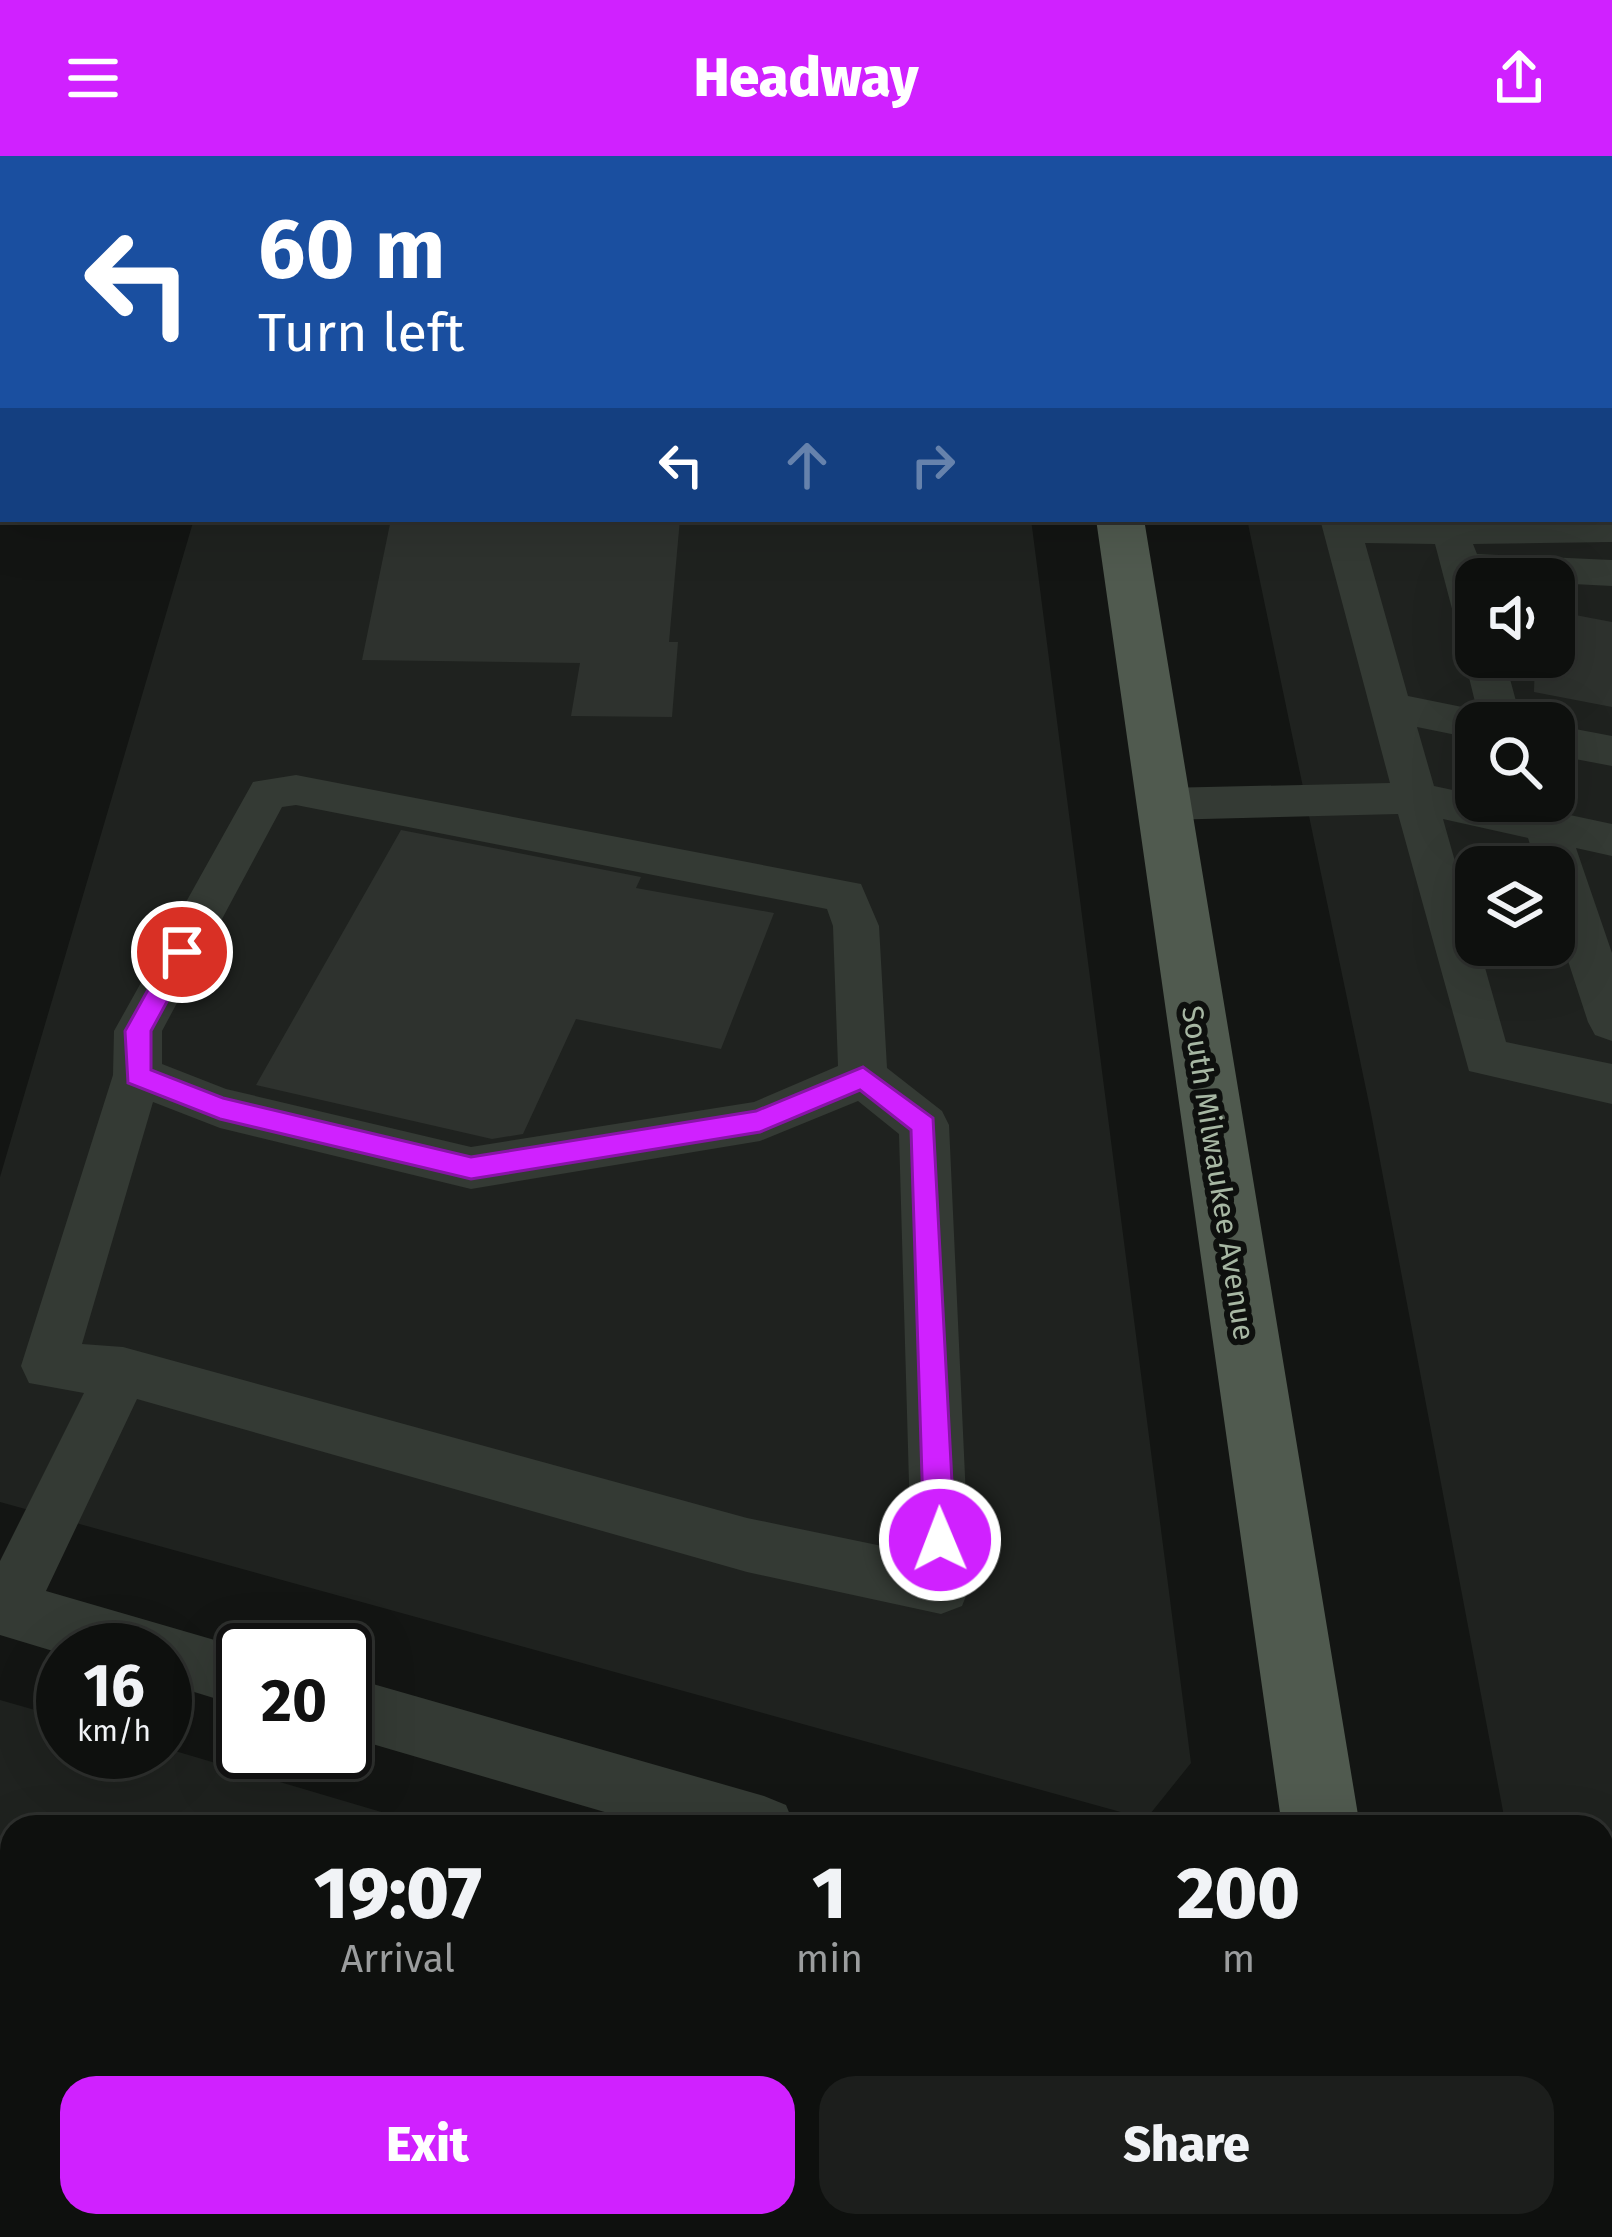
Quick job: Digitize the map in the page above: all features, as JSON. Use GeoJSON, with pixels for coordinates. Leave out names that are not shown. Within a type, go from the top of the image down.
{"type":"FeatureCollection","features":[{"type":"Feature","properties":{"kind":"main road","name":"South Milwaukee Avenue"},"geometry":{"type":"LineString","coordinates":[[1120,522],[1319,1815]]}},
{"type":"Feature","properties":{"kind":"street"},"geometry":{"type":"LineString","coordinates":[[1612,573],[1455,549],[1340,525],[1486,1057],[1612,1084]]}},
{"type":"Feature","properties":{"kind":"street"},"geometry":{"type":"LineString","coordinates":[[1455,549],[1612,530]]}},
{"type":"Feature","properties":{"kind":"street"},"geometry":{"type":"LineString","coordinates":[[1455,549],[1458,558]]}},
{"type":"Feature","properties":{"kind":"street"},"geometry":{"type":"LineString","coordinates":[[1390,707],[1455,720]]}},
{"type":"Feature","properties":{"kind":"street"},"geometry":{"type":"LineString","coordinates":[[1575,744],[1612,752]]}},
{"type":"Feature","properties":{"kind":"street"},"geometry":{"type":"LineString","coordinates":[[296,790],[844,896],[856,926],[863,1077],[924,1125],[941,1586],[747,1545],[123,1371],[48,1366],[137,1076],[138,1031],[268,793],[296,790]]}},
{"type":"Feature","properties":{"kind":"street"},"geometry":{"type":"LineString","coordinates":[[1163,805],[1416,798],[1612,840]]}},
{"type":"Feature","properties":{"kind":"street"},"geometry":{"type":"LineString","coordinates":[[1546,826],[1612,1022]]}},
{"type":"Feature","properties":{"kind":"street"},"geometry":{"type":"LineString","coordinates":[[137,1076],[220,1108],[471,1168],[760,1121],[863,1077]]}},
{"type":"Feature","properties":{"kind":"street"},"geometry":{"type":"LineString","coordinates":[[56,1623],[3,1608],[123,1371]]}},
{"type":"Feature","properties":{"kind":"street"},"geometry":{"type":"LineString","coordinates":[[372,1714],[722,1815]]}},
{"type":"Feature","properties":{"kind":"shaded area"},"geometry":{"type":"Polygon","coordinates":[[[193,522],[1031,522],[1191,1763],[1149,1815],[1132,1815],[0,1502],[0,1177],[193,522]]]}},
{"type":"Feature","properties":{"kind":"shaded area"},"geometry":{"type":"Polygon","coordinates":[[[1248,522],[1612,522],[1612,1815],[1504,1815],[1371,1113],[1248,522]]]}},
{"type":"Feature","properties":{"kind":"shaded area"},"geometry":{"type":"Polygon","coordinates":[[[0,1700],[36,1710],[36,1779],[192,1779],[192,1756],[216,1763],[216,1779],[270,1779],[391,1815],[0,1815],[0,1700]]]}},
{"type":"Feature","properties":{"kind":"building"},"geometry":{"type":"Polygon","coordinates":[[[390,522],[680,522],[669,642],[678,642],[672,717],[571,716],[580,663],[362,660],[390,522]]]}},
{"type":"Feature","properties":{"kind":"building"},"geometry":{"type":"Polygon","coordinates":[[[1575,615],[1612,622],[1612,707],[1534,692],[1534,678],[1575,678],[1575,615]]]}},
{"type":"Feature","properties":{"kind":"building"},"geometry":{"type":"Polygon","coordinates":[[[401,830],[641,877],[636,888],[774,913],[721,1049],[576,1019],[523,1134],[492,1139],[256,1085],[401,830]]]}},
{"type":"Feature","properties":{"kind":"route"},"geometry":{"type":"LineString","coordinates":[[182,952],[138,1031],[137,1076],[220,1108],[471,1168],[760,1121],[863,1077],[924,1125],[940,1540]]}}]}
